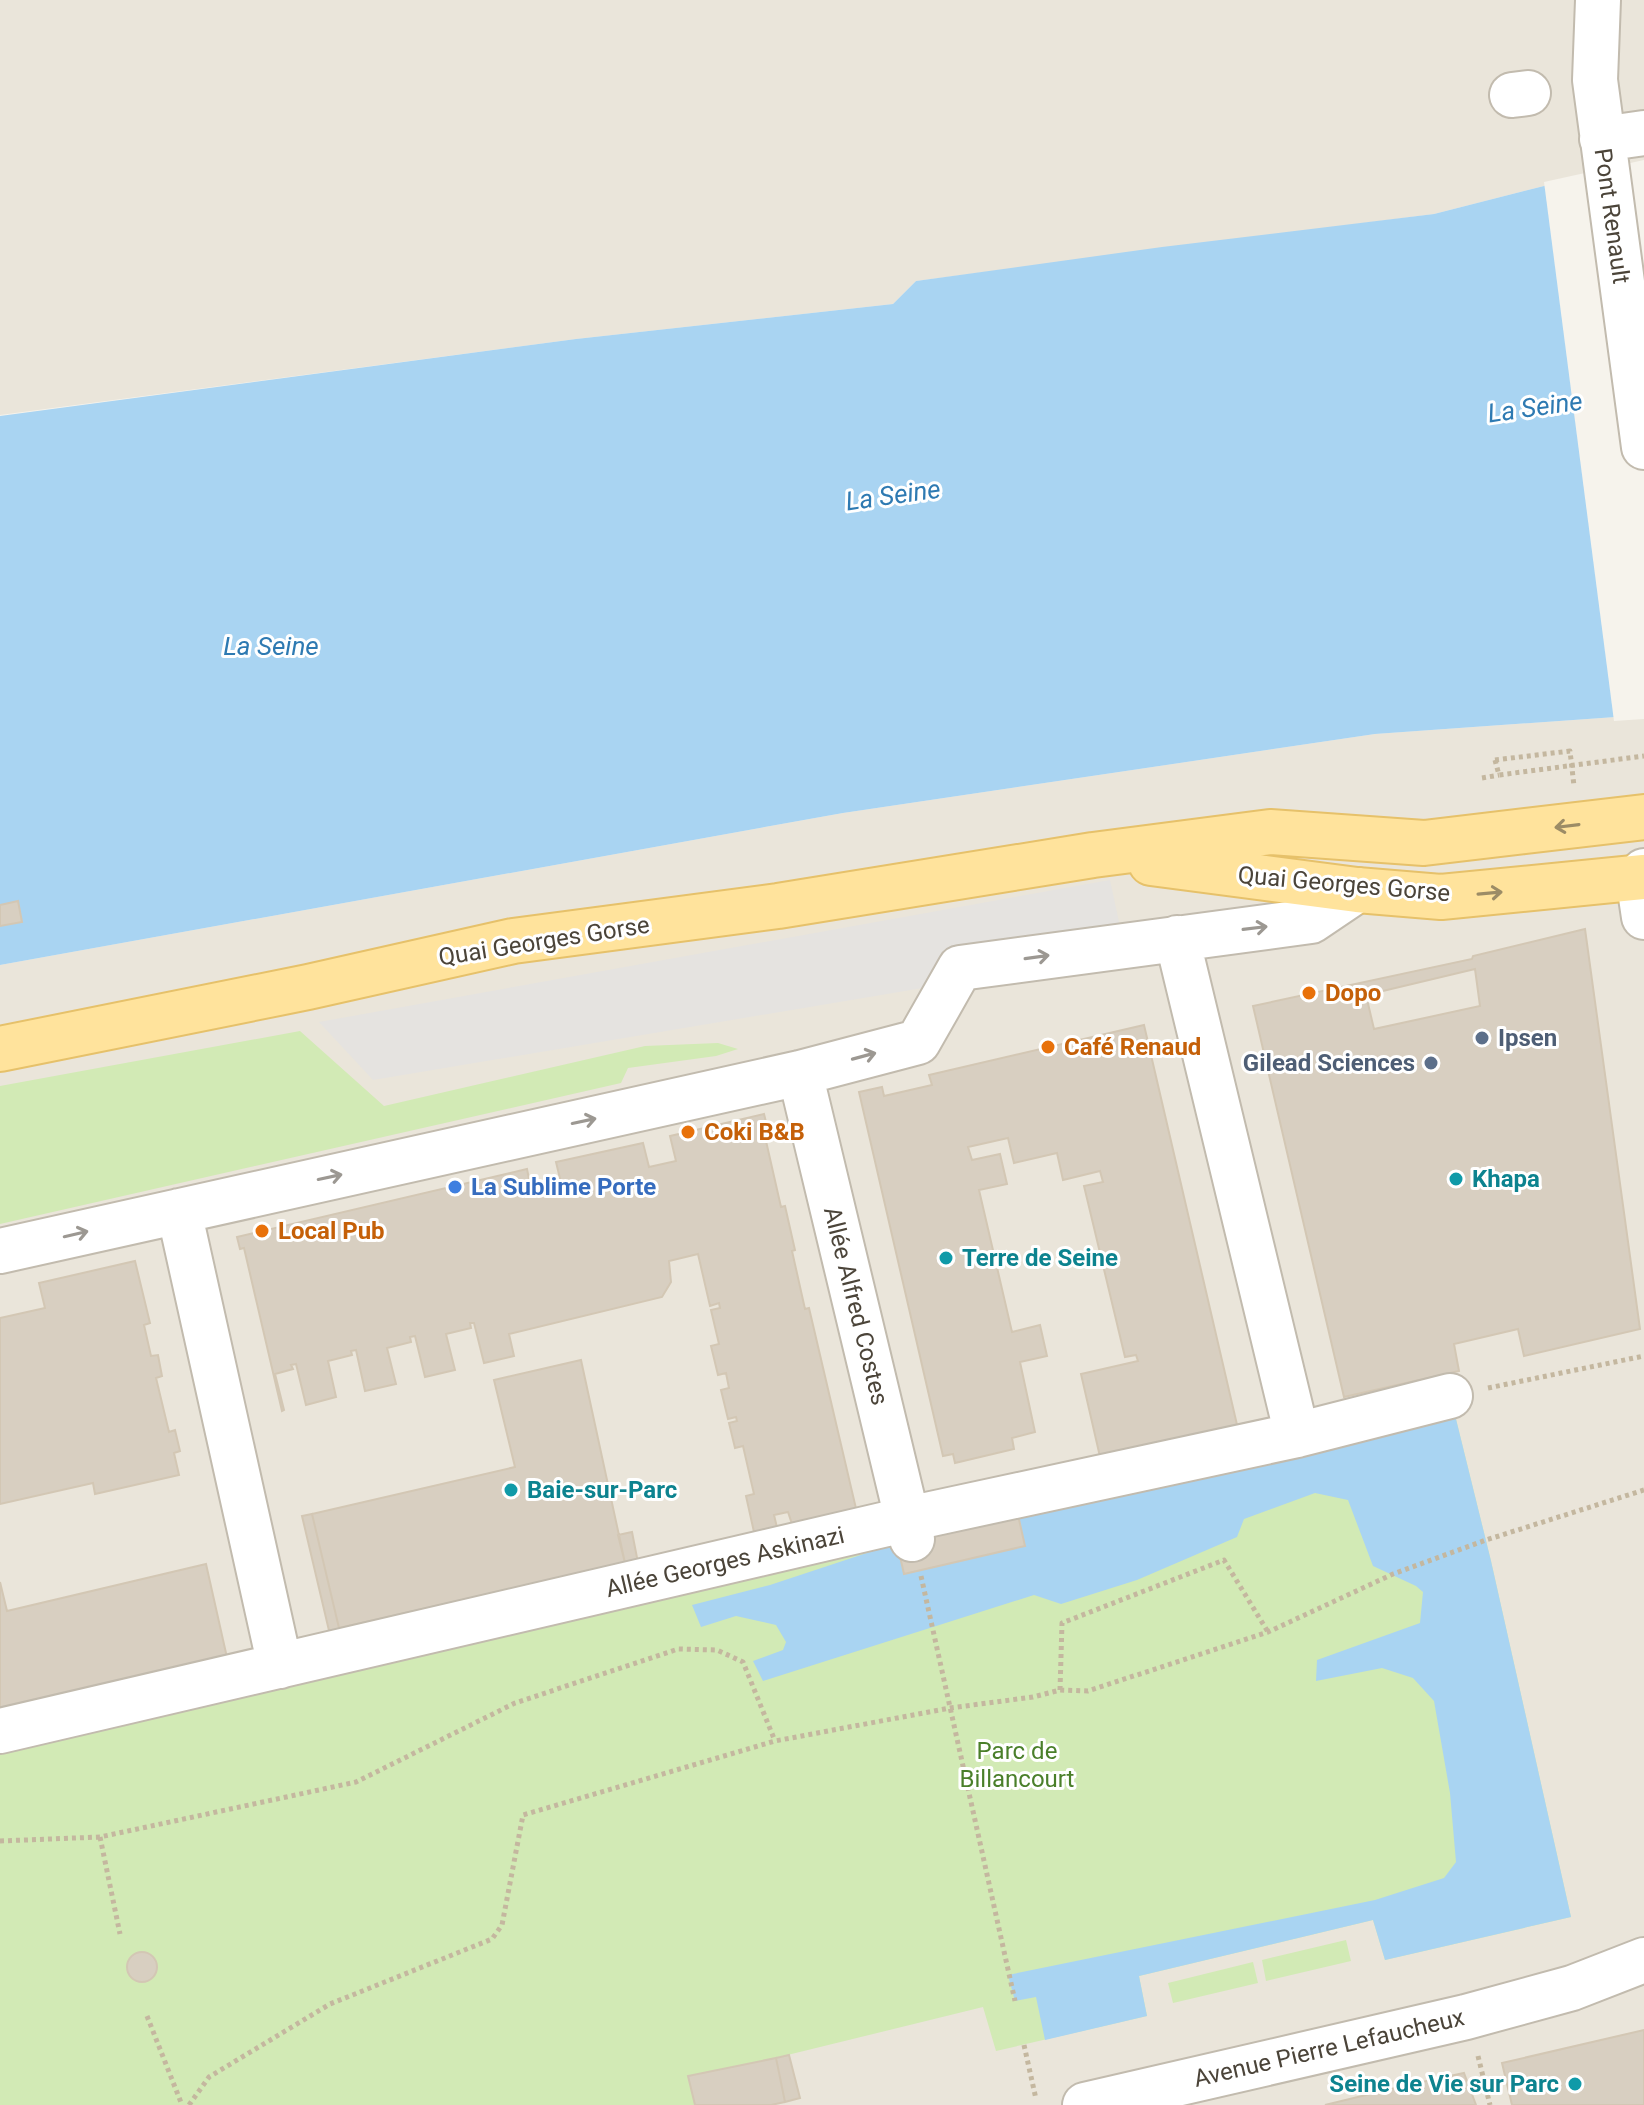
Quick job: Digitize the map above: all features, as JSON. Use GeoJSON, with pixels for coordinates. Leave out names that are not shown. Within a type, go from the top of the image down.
{"type":"FeatureCollection","features":[{"type":"Feature","properties":{"kind":"main road","name":"Quai Georges Gorse"},"geometry":{"type":"LineString","coordinates":[[0,1049],[308,987],[513,941],[778,906],[1093,855],[1270,832],[1424,843],[1644,817]]}},
{"type":"Feature","properties":{"kind":"main road","name":"Quai Georges Gorse"},"geometry":{"type":"LineString","coordinates":[[1093,855],[1357,890],[1441,897],[1642,886]]}},
{"type":"Feature","properties":{"kind":"street"},"geometry":{"type":"LineString","coordinates":[[1569,0],[1576,39],[1595,80]]}},
{"type":"Feature","properties":{"kind":"street"},"geometry":{"type":"LineString","coordinates":[[1595,80],[1598,0]]}},
{"type":"Feature","properties":{"kind":"street","name":"Pont Renault"},"geometry":{"type":"LineString","coordinates":[[1595,80],[1644,447]]}},
{"type":"Feature","properties":{"kind":"street"},"geometry":{"type":"LineString","coordinates":[[1602,139],[1644,133]]}},
{"type":"Feature","properties":{"kind":"street"},"geometry":{"type":"LineString","coordinates":[[0,1251],[800,1073],[918,1042],[960,968],[1311,921],[1357,890]]}},
{"type":"Feature","properties":{"kind":"street"},"geometry":{"type":"LineString","coordinates":[[1177,938],[1297,1435]]}},
{"type":"Feature","properties":{"kind":"street","name":"Allée Alfred Costes"},"geometry":{"type":"LineString","coordinates":[[800,1073],[913,1543]]}},
{"type":"Feature","properties":{"kind":"street"},"geometry":{"type":"LineString","coordinates":[[179,1211],[280,1666]]}},
{"type":"Feature","properties":{"kind":"street","name":"Allée Georges Askinazi"},"geometry":{"type":"LineString","coordinates":[[0,1731],[280,1666],[913,1543],[1297,1435],[1450,1396]]}},
{"type":"Feature","properties":{"kind":"street","name":"Avenue Pierre Lefaucheux"},"geometry":{"type":"LineString","coordinates":[[1085,2105],[1466,2017],[1572,1988],[1644,1960]]}},
{"type":"Feature","properties":{"kind":"street","name":"Avenue Pierre Lefaucheux"},"geometry":{"type":"LineString","coordinates":[[1572,1988],[1644,1980]]}},
{"type":"Feature","properties":{"kind":"path"},"geometry":{"type":"LineString","coordinates":[[1499,775],[1495,760],[1570,751]]}},
{"type":"Feature","properties":{"kind":"path"},"geometry":{"type":"LineString","coordinates":[[1482,778],[1644,756]]}},
{"type":"Feature","properties":{"kind":"path"},"geometry":{"type":"LineString","coordinates":[[1450,1396],[1644,1356]]}},
{"type":"Feature","properties":{"kind":"path"},"geometry":{"type":"LineString","coordinates":[[189,2105],[209,2077],[330,2004],[492,1939],[502,1925],[523,1815],[775,1741],[1060,1690],[1088,1691],[1268,1632],[1393,1574],[1486,1540],[1644,1490]]}},
{"type":"Feature","properties":{"kind":"path"},"geometry":{"type":"LineString","coordinates":[[913,1543],[1015,2001]]}},
{"type":"Feature","properties":{"kind":"path"},"geometry":{"type":"LineString","coordinates":[[1060,1690],[1062,1623],[1224,1560],[1268,1632]]}},
{"type":"Feature","properties":{"kind":"path"},"geometry":{"type":"LineString","coordinates":[[0,1841],[100,1837],[356,1782],[515,1703],[678,1649],[717,1650],[743,1662],[775,1741]]}},
{"type":"Feature","properties":{"kind":"path"},"geometry":{"type":"LineString","coordinates":[[100,1837],[120,1934]]}},
{"type":"Feature","properties":{"kind":"path"},"geometry":{"type":"LineString","coordinates":[[147,2016],[182,2105]]}},
{"type":"Feature","properties":{"kind":"path"},"geometry":{"type":"LineString","coordinates":[[1466,2017],[1490,2105]]}},
{"type":"Feature","properties":{"kind":"path"},"geometry":{"type":"LineString","coordinates":[[1024,2045],[1036,2099]]}},
{"type":"Feature","properties":{"kind":"shaded area"},"geometry":{"type":"Polygon","coordinates":[[[0,0],[1644,0],[1644,164],[1434,214],[916,281],[893,304],[576,339],[0,415],[0,0]]]}},
{"type":"Feature","properties":{"kind":"shaded area"},"geometry":{"type":"Polygon","coordinates":[[[1644,715],[1644,2105],[0,2105],[0,965],[843,813],[1375,734],[1644,715]]]}},
{"type":"Feature","properties":{"kind":"shaded area"},"geometry":{"type":"Polygon","coordinates":[[[1110,880],[1126,954],[373,1080],[319,1022],[1110,880]]]}},
{"type":"Feature","properties":{"kind":"green space"},"geometry":{"type":"Polygon","coordinates":[[[300,1031],[384,1106],[645,1046],[718,1043],[738,1049],[716,1056],[628,1068],[621,1083],[0,1224],[0,1086],[300,1031]]]}},
{"type":"Feature","properties":{"kind":"green space","name":"Parc de Billancourt"},"geometry":{"type":"Polygon","coordinates":[[[1455,1415],[1571,1917],[1385,1960],[1373,1920],[1139,1976],[1147,2016],[996,2051],[983,2007],[690,2079],[695,2105],[0,2105],[0,1751],[1455,1415]]]}},
{"type":"Feature","properties":{"kind":"green space"},"geometry":{"type":"Polygon","coordinates":[[[1346,1940],[1351,1961],[1266,1981],[1262,1960],[1346,1940]]]}},
{"type":"Feature","properties":{"kind":"green space"},"geometry":{"type":"Polygon","coordinates":[[[1253,1962],[1258,1983],[1173,2003],[1168,1983],[1253,1962]]]}},
{"type":"Feature","properties":{"kind":"water","name":"La Seine"},"geometry":{"type":"Polygon","coordinates":[[[1552,184],[1644,715],[1375,734],[843,813],[0,965],[0,416],[576,339],[893,304],[916,281],[1434,214],[1552,184]]]}},
{"type":"Feature","properties":{"kind":"water"},"geometry":{"type":"Polygon","coordinates":[[[1455,1415],[1571,1917],[1385,1960],[1373,1920],[1139,1976],[1147,2016],[1045,2040],[1036,1997],[1015,2001],[1008,1975],[1375,1900],[1444,1878],[1456,1862],[1450,1793],[1434,1701],[1413,1678],[1382,1668],[1316,1681],[1317,1660],[1420,1623],[1423,1592],[1373,1566],[1348,1500],[1315,1493],[1244,1519],[1237,1537],[1137,1580],[1061,1604],[1034,1595],[763,1681],[753,1661],[783,1650],[786,1642],[776,1625],[736,1616],[701,1627],[692,1605],[770,1585],[897,1543],[1455,1415]]]}},
{"type":"Feature","properties":{"kind":"pier"},"geometry":{"type":"Polygon","coordinates":[[[1644,160],[1644,719],[1614,721],[1544,182],[1644,160]]]}},
{"type":"Feature","properties":{"kind":"building"},"geometry":{"type":"Polygon","coordinates":[[[18,901],[22,922],[0,926],[0,905],[18,901]]]}},
{"type":"Feature","properties":{"kind":"building","name":"Khapa"},"geometry":{"type":"Polygon","coordinates":[[[1585,929],[1640,1329],[1524,1356],[1518,1329],[1454,1344],[1459,1371],[1344,1397],[1253,1006],[1472,959],[1473,956],[1585,929]],[[1475,969],[1366,995],[1374,1029],[1480,1006],[1475,969]]]}},
{"type":"Feature","properties":{"kind":"building","name":"Terre de Seine"},"geometry":{"type":"Polygon","coordinates":[[[1144,1025],[1238,1429],[1101,1461],[1081,1374],[1138,1361],[1136,1355],[1125,1357],[1084,1186],[1103,1182],[1100,1171],[1063,1180],[1057,1153],[1014,1163],[1008,1138],[968,1147],[972,1160],[1000,1154],[1007,1184],[979,1190],[1012,1332],[1040,1325],[1047,1356],[1020,1362],[1035,1432],[1012,1438],[1014,1449],[955,1463],[953,1454],[943,1456],[859,1092],[882,1087],[884,1096],[932,1085],[929,1075],[1144,1025]]]}},
{"type":"Feature","properties":{"kind":"building"},"geometry":{"type":"Polygon","coordinates":[[[764,1114],[770,1138],[766,1141],[781,1207],[785,1206],[805,1309],[809,1308],[858,1517],[835,1514],[792,1524],[788,1512],[774,1515],[779,1536],[756,1541],[746,1496],[754,1494],[743,1446],[735,1448],[729,1423],[737,1421],[736,1417],[728,1419],[721,1390],[729,1388],[726,1373],[718,1375],[711,1346],[719,1344],[711,1310],[720,1308],[719,1303],[710,1306],[698,1254],[669,1261],[671,1282],[662,1297],[509,1334],[514,1356],[484,1363],[474,1323],[470,1323],[471,1328],[446,1334],[455,1370],[425,1377],[415,1336],[410,1337],[411,1342],[387,1348],[396,1384],[365,1391],[356,1350],[351,1351],[352,1355],[328,1361],[336,1397],[306,1405],[296,1364],[291,1365],[293,1369],[275,1374],[282,1411],[244,1248],[240,1249],[237,1237],[527,1169],[532,1194],[562,1187],[556,1162],[643,1143],[649,1167],[676,1161],[670,1136],[764,1114]]]}},
{"type":"Feature","properties":{"kind":"building"},"geometry":{"type":"Polygon","coordinates":[[[135,1261],[150,1323],[144,1325],[151,1356],[158,1355],[162,1376],[156,1378],[169,1432],[175,1430],[180,1451],[174,1453],[179,1475],[95,1494],[93,1483],[0,1504],[0,1318],[45,1308],[39,1283],[135,1261]]]}},
{"type":"Feature","properties":{"kind":"building","name":"Baie-sur-Parc"},"geometry":{"type":"Polygon","coordinates":[[[581,1360],[625,1563],[339,1628],[312,1514],[515,1467],[494,1380],[581,1360]]]}},
{"type":"Feature","properties":{"kind":"building","name":"Baie-sur-Parc"},"geometry":{"type":"Polygon","coordinates":[[[312,1514],[339,1628],[625,1563],[618,1535],[632,1532],[639,1568],[331,1639],[302,1516],[312,1514]]]}},
{"type":"Feature","properties":{"kind":"building"},"geometry":{"type":"Polygon","coordinates":[[[1018,1515],[1025,1546],[904,1574],[897,1543],[1018,1515]]]}},
{"type":"Feature","properties":{"kind":"building"},"geometry":{"type":"Polygon","coordinates":[[[206,1564],[228,1662],[0,1716],[0,1582],[7,1611],[206,1564]]]}},
{"type":"Feature","properties":{"kind":"building"},"geometry":{"type":"Polygon","coordinates":[[[142,1952],[153,1956],[157,1967],[153,1978],[142,1982],[131,1978],[127,1967],[131,1956],[142,1952]]]}},
{"type":"Feature","properties":{"kind":"building","name":"Seine de Vie sur Parc"},"geometry":{"type":"Polygon","coordinates":[[[1644,2030],[1644,2105],[1512,2105],[1502,2063],[1644,2030]]]}},
{"type":"Feature","properties":{"kind":"building"},"geometry":{"type":"Polygon","coordinates":[[[789,2055],[800,2098],[785,2102],[776,2058],[789,2055]]]}},
{"type":"Feature","properties":{"kind":"building"},"geometry":{"type":"Polygon","coordinates":[[[776,2058],[785,2102],[771,2105],[695,2105],[688,2076],[776,2058]]]}},
{"type":"Feature","properties":{"kind":"building"},"geometry":{"type":"Polygon","coordinates":[[[1464,2073],[1476,2105],[1325,2105],[1399,2087],[1464,2073]]]}},
{"type":"Feature","properties":{"kind":"place","name":"Dopo"},"geometry":{"type":"Point","coordinates":[1309,993]}},
{"type":"Feature","properties":{"kind":"place","name":"Ipsen"},"geometry":{"type":"Point","coordinates":[1482,1038]}},
{"type":"Feature","properties":{"kind":"place","name":"Café Renaud"},"geometry":{"type":"Point","coordinates":[1048,1047]}},
{"type":"Feature","properties":{"kind":"place","name":"Gilead Sciences"},"geometry":{"type":"Point","coordinates":[1431,1063]}},
{"type":"Feature","properties":{"kind":"place","name":"Coki B&B"},"geometry":{"type":"Point","coordinates":[688,1132]}},
{"type":"Feature","properties":{"kind":"place","name":"Khapa"},"geometry":{"type":"Point","coordinates":[1456,1179]}},
{"type":"Feature","properties":{"kind":"place","name":"La Sublime Porte"},"geometry":{"type":"Point","coordinates":[455,1187]}},
{"type":"Feature","properties":{"kind":"place","name":"Local Pub"},"geometry":{"type":"Point","coordinates":[262,1231]}},
{"type":"Feature","properties":{"kind":"place","name":"Terre de Seine"},"geometry":{"type":"Point","coordinates":[946,1258]}},
{"type":"Feature","properties":{"kind":"place","name":"Baie-sur-Parc"},"geometry":{"type":"Point","coordinates":[511,1490]}},
{"type":"Feature","properties":{"kind":"place","name":"Seine de Vie sur Parc"},"geometry":{"type":"Point","coordinates":[1575,2084]}}]}
